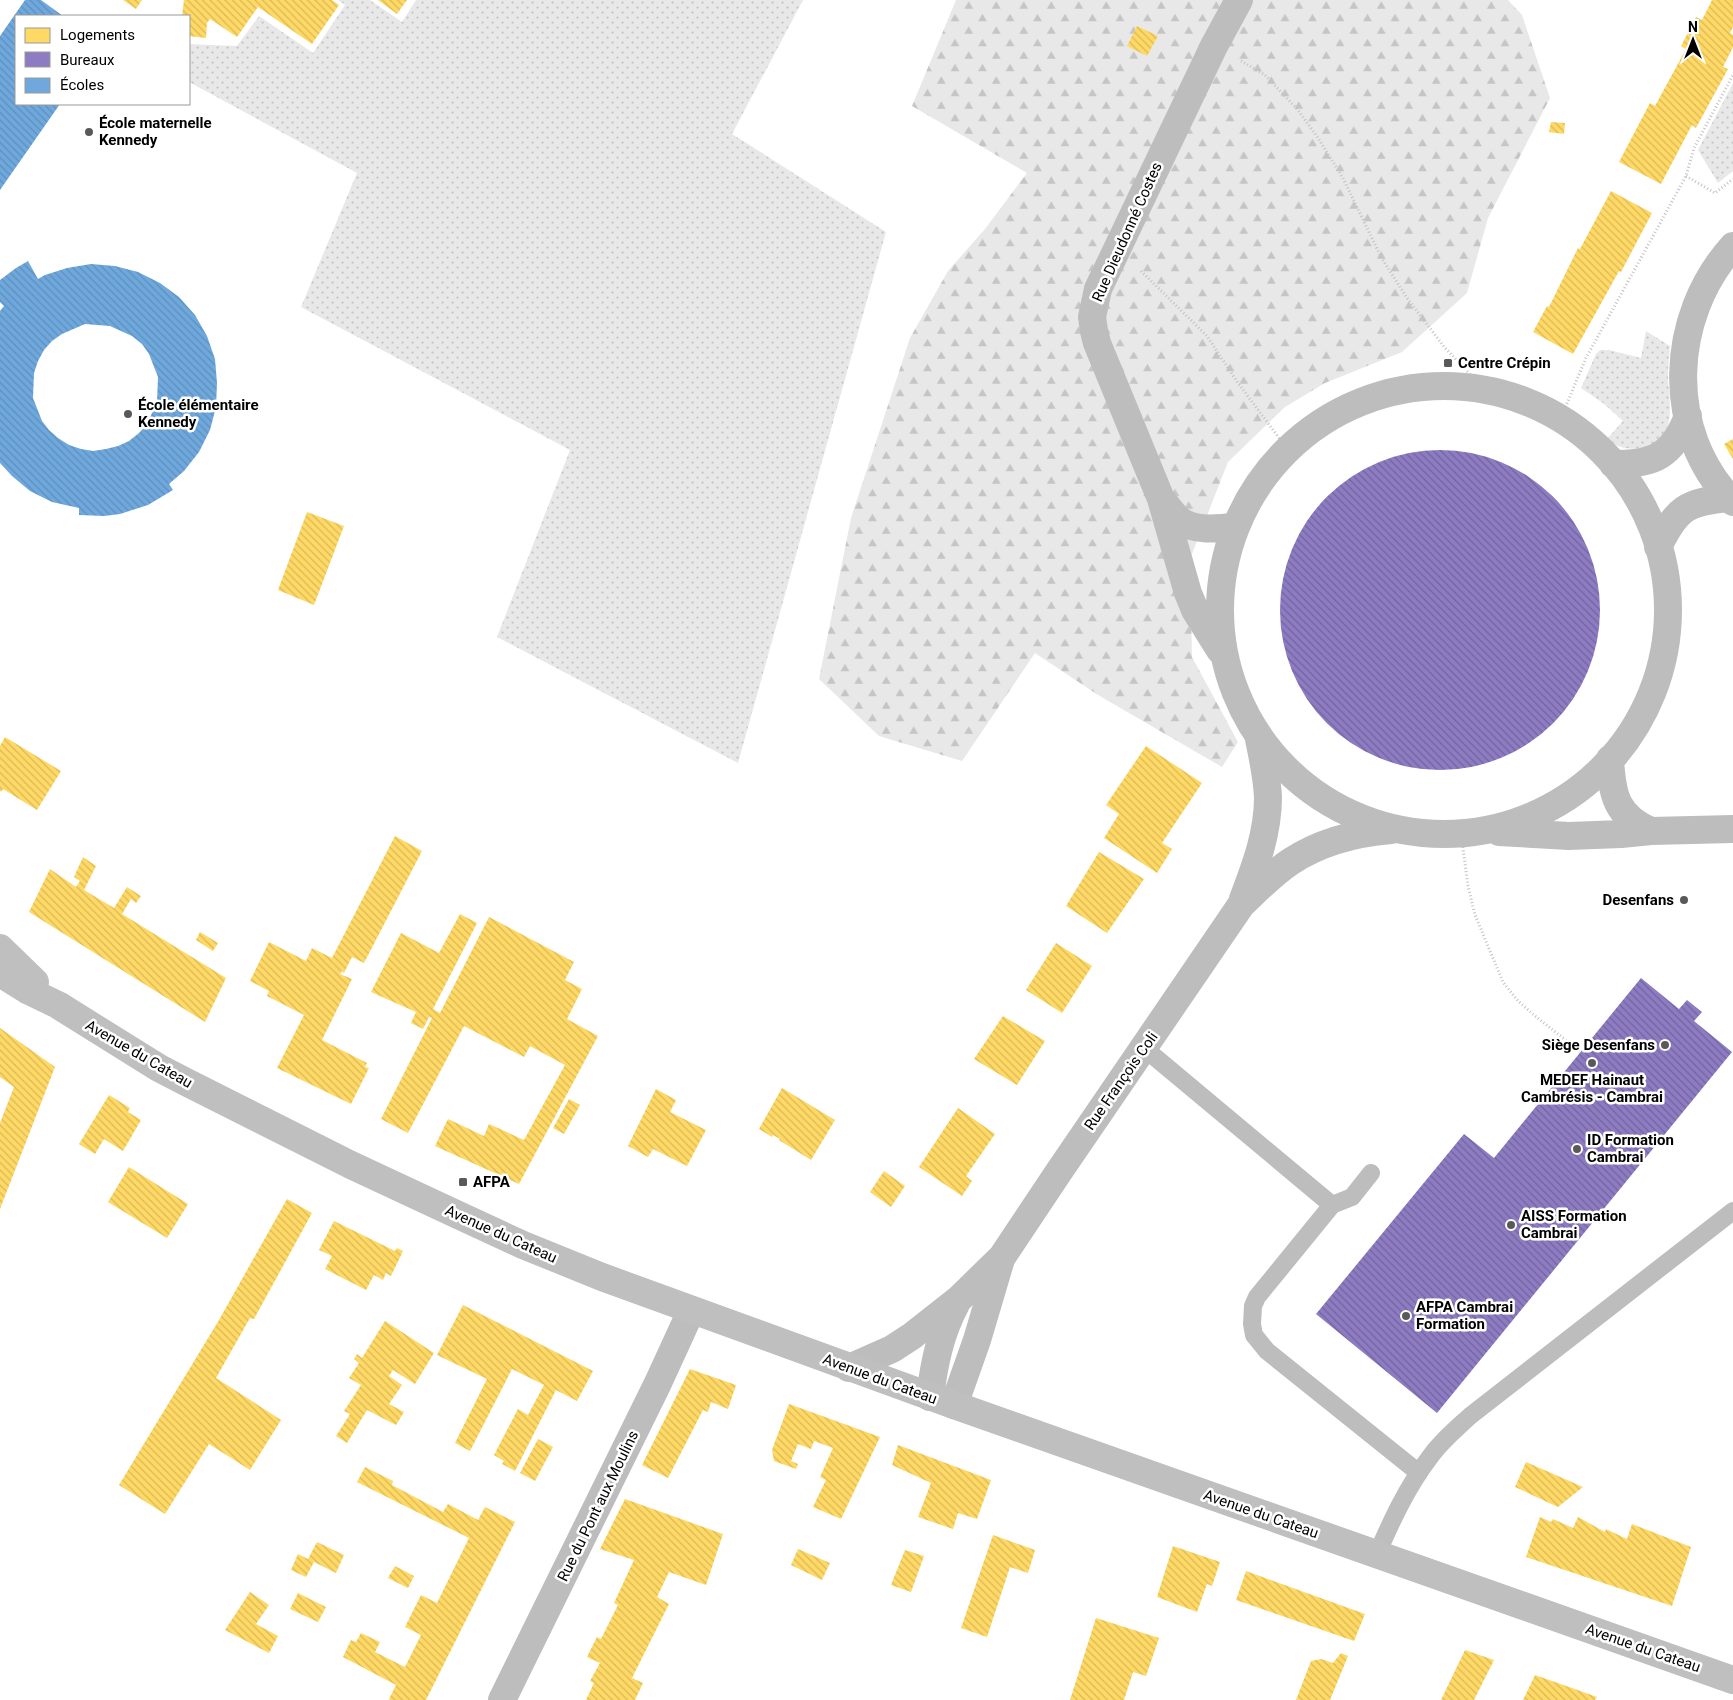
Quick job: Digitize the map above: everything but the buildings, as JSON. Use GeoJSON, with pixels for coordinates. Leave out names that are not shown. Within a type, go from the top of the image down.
{"type":"FeatureCollection","features":[{"type":"Feature","properties":{"kind":"main road","name":"Avenue du Cateau"},"geometry":{"type":"LineString","coordinates":[[0,948],[58,1005]]}},
{"type":"Feature","properties":{"kind":"main road","name":"Avenue du Cateau"},"geometry":{"type":"LineString","coordinates":[[0,973],[29,991],[58,1005],[159,1068],[352,1165],[523,1245],[602,1278],[942,1401],[1733,1680]]}},
{"type":"Feature","properties":{"kind":"street","name":"Rue Dieudonné Costes"},"geometry":{"type":"LineString","coordinates":[[1224,656],[1188,593],[1161,499],[1094,331],[1092,317],[1098,290],[1118,246],[1214,46],[1239,0]]}},
{"type":"Feature","properties":{"kind":"street"},"geometry":{"type":"LineString","coordinates":[[1731,500],[1708,468],[1699,451],[1688,416],[1684,396],[1683,374],[1687,333],[1693,313],[1701,294],[1719,264],[1733,246]]}},
{"type":"Feature","properties":{"kind":"street"},"geometry":{"type":"LineString","coordinates":[[1472,832],[1524,819],[1562,800],[1585,784],[1624,743],[1645,708],[1661,663],[1667,629],[1663,567],[1652,529],[1635,495],[1612,464],[1588,440],[1560,420],[1524,402],[1486,391],[1446,387],[1402,391],[1360,403],[1322,423],[1288,450],[1258,485],[1236,526],[1225,561],[1220,590],[1219,612],[1224,656],[1230,678],[1247,718],[1259,737],[1286,770],[1319,796],[1357,816],[1398,829],[1440,834],[1472,832],[1569,836],[1733,829]]}},
{"type":"Feature","properties":{"kind":"street"},"geometry":{"type":"LineString","coordinates":[[1612,464],[1640,463],[1666,451],[1681,433],[1688,416]]}},
{"type":"Feature","properties":{"kind":"street","name":"Rue Dieudonné Costes"},"geometry":{"type":"LineString","coordinates":[[1161,499],[1178,519],[1188,524],[1200,528],[1236,526]]}},
{"type":"Feature","properties":{"kind":"street"},"geometry":{"type":"LineString","coordinates":[[1658,547],[1666,530],[1683,510],[1700,502],[1731,500]]}},
{"type":"Feature","properties":{"kind":"street","name":"Rue François Coli"},"geometry":{"type":"LineString","coordinates":[[1241,905],[1259,856],[1266,820],[1268,796],[1259,737]]}},
{"type":"Feature","properties":{"kind":"street"},"geometry":{"type":"LineString","coordinates":[[1610,759],[1612,787],[1622,811],[1638,825],[1651,831]]}},
{"type":"Feature","properties":{"kind":"street","name":"Rue François Coli"},"geometry":{"type":"LineString","coordinates":[[850,1368],[892,1349],[912,1336],[959,1299],[1002,1257],[1241,905],[1289,862],[1308,851],[1345,837],[1398,829]]}},
{"type":"Feature","properties":{"kind":"street","name":"Rue François Coli"},"geometry":{"type":"LineString","coordinates":[[942,1401],[977,1340],[1002,1257]]}},
{"type":"Feature","properties":{"kind":"street","name":"Rue François Coli"},"geometry":{"type":"LineString","coordinates":[[942,1401],[936,1355],[946,1323],[959,1299]]}},
{"type":"Feature","properties":{"kind":"street","name":"Rue du Pont aux Moulins"},"geometry":{"type":"LineString","coordinates":[[502,1700],[658,1383],[691,1311]]}},
{"type":"Feature","properties":{"kind":"lane"},"geometry":{"type":"LineString","coordinates":[[1144,1048],[1332,1205]]}},
{"type":"Feature","properties":{"kind":"lane"},"geometry":{"type":"LineString","coordinates":[[1371,1173],[1357,1193],[1332,1205],[1262,1288],[1253,1306],[1254,1335],[1267,1351],[1419,1473]]}},
{"type":"Feature","properties":{"kind":"lane"},"geometry":{"type":"LineString","coordinates":[[1377,1554],[1404,1497],[1430,1456],[1446,1437],[1470,1416],[1733,1211]]}},
{"type":"Feature","properties":{"kind":"path"},"geometry":{"type":"LineString","coordinates":[[1214,46],[1265,75],[1298,110],[1343,178],[1381,257],[1407,298],[1445,348],[1486,391]]}},
{"type":"Feature","properties":{"kind":"path"},"geometry":{"type":"LineString","coordinates":[[1560,420],[1586,358],[1663,221],[1686,176],[1694,148],[1733,75]]}},
{"type":"Feature","properties":{"kind":"path"},"geometry":{"type":"LineString","coordinates":[[1686,176],[1715,193],[1733,179]]}},
{"type":"Feature","properties":{"kind":"path"},"geometry":{"type":"LineString","coordinates":[[1118,246],[1206,336],[1238,384],[1288,450]]}},
{"type":"Feature","properties":{"kind":"path"},"geometry":{"type":"LineString","coordinates":[[1472,832],[1468,886],[1475,915],[1503,982],[1518,1001],[1534,1016],[1580,1052]]}},
{"type":"Feature","properties":{"kind":"green space"},"geometry":{"type":"Polygon","coordinates":[[[338,0],[370,0],[402,22],[416,0],[803,0],[732,134],[886,232],[738,763],[497,637],[570,450],[301,307],[357,173],[190,83],[190,44],[237,46],[259,16],[313,53],[345,5],[338,0]]]}},
{"type":"Feature","properties":{"kind":"green space"},"geometry":{"type":"Polygon","coordinates":[[[956,0],[1508,0],[1522,15],[1550,98],[1488,218],[1467,293],[1402,352],[1325,383],[1285,407],[1228,462],[1190,559],[1192,657],[1238,742],[1222,767],[1098,695],[1035,653],[962,761],[879,736],[819,679],[851,518],[910,338],[948,271],[985,229],[1027,173],[912,106],[956,0]]]}},
{"type":"Feature","properties":{"kind":"green space"},"geometry":{"type":"Polygon","coordinates":[[[1733,83],[1733,171],[1718,183],[1698,150],[1733,83]]]}},
{"type":"Feature","properties":{"kind":"green space"},"geometry":{"type":"Polygon","coordinates":[[[1646,331],[1670,346],[1668,365],[1669,418],[1663,436],[1656,442],[1646,447],[1625,448],[1606,440],[1623,421],[1603,403],[1581,388],[1596,354],[1600,350],[1609,350],[1641,358],[1646,331]]]}},
{"type":"Feature","properties":{"kind":"place","name":"École maternelle Kennedy"},"geometry":{"type":"Point","coordinates":[89,132]}},
{"type":"Feature","properties":{"kind":"place","name":"Centre Crépin"},"geometry":{"type":"Point","coordinates":[1448,363]}},
{"type":"Feature","properties":{"kind":"place","name":"École élémentaire Kennedy"},"geometry":{"type":"Point","coordinates":[128,414]}},
{"type":"Feature","properties":{"kind":"place","name":"Desenfans"},"geometry":{"type":"Point","coordinates":[1684,900]}},
{"type":"Feature","properties":{"kind":"place","name":"Siège Desenfans"},"geometry":{"type":"Point","coordinates":[1665,1045]}},
{"type":"Feature","properties":{"kind":"place","name":"MEDEF Hainaut Cambrésis - Cambrai"},"geometry":{"type":"Point","coordinates":[1592,1063]}},
{"type":"Feature","properties":{"kind":"place","name":"ID Formation Cambrai"},"geometry":{"type":"Point","coordinates":[1577,1149]}},
{"type":"Feature","properties":{"kind":"place","name":"AFPA"},"geometry":{"type":"Point","coordinates":[463,1182]}},
{"type":"Feature","properties":{"kind":"place","name":"AISS Formation Cambrai"},"geometry":{"type":"Point","coordinates":[1511,1225]}},
{"type":"Feature","properties":{"kind":"place","name":"AFPA Cambrai Formation"},"geometry":{"type":"Point","coordinates":[1406,1316]}}]}
